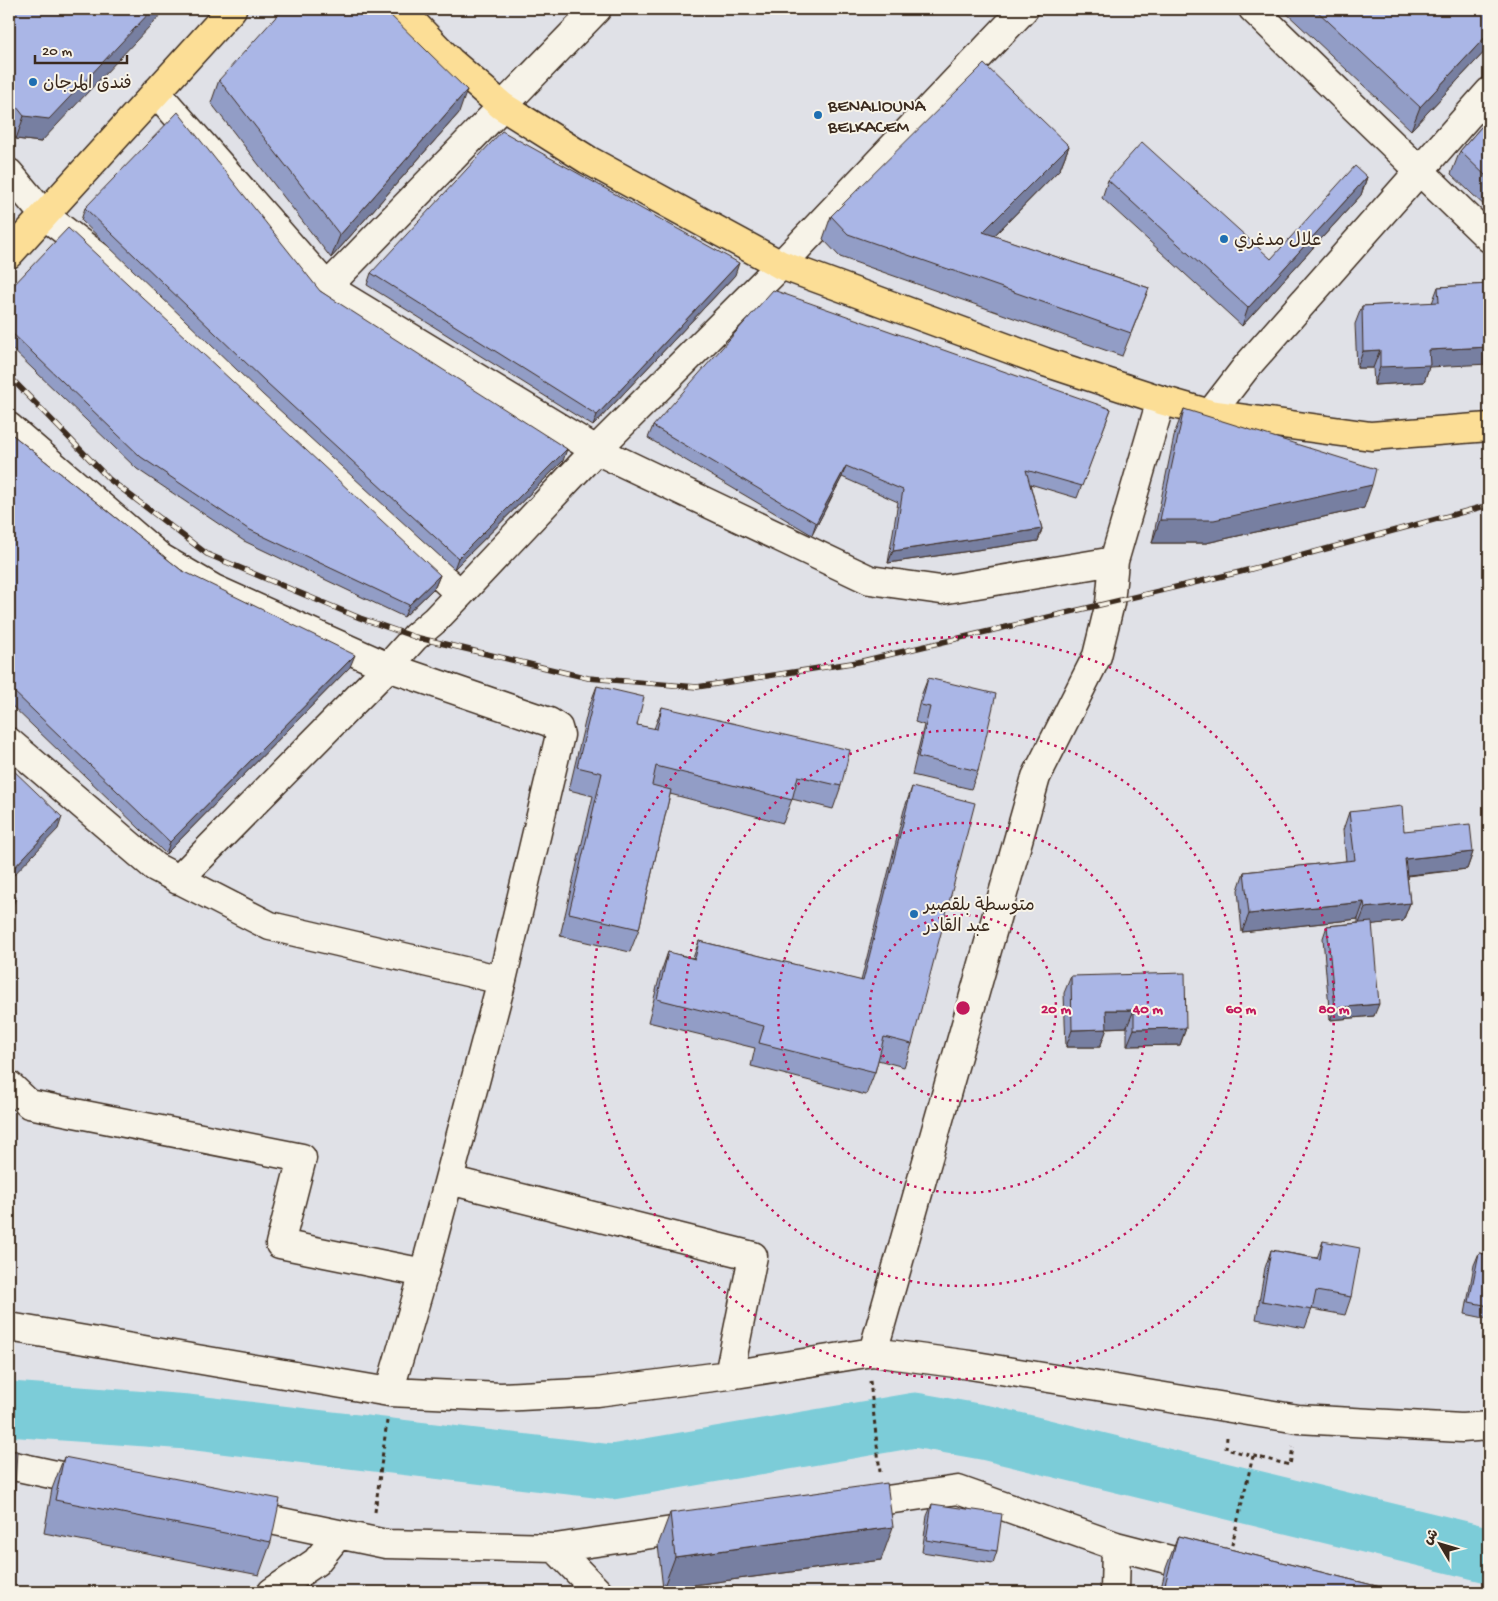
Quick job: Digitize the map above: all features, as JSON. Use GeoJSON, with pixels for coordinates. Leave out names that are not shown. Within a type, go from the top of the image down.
{"type":"FeatureCollection","features":[{"type":"Feature","properties":{"kind":"highway"},"geometry":{"type":"LineString","coordinates":[[9,254],[232,9]]}},
{"type":"Feature","properties":{"kind":"highway"},"geometry":{"type":"LineString","coordinates":[[400,9],[450,61],[502,106],[588,160],[781,265],[1045,362],[1210,414],[1371,436],[1489,427]]}},
{"type":"Feature","properties":{"kind":"street"},"geometry":{"type":"LineString","coordinates":[[327,287],[597,9]]}},
{"type":"Feature","properties":{"kind":"street"},"geometry":{"type":"LineString","coordinates":[[178,880],[388,667],[415,637],[435,620],[596,450],[781,265],[1024,9]]}},
{"type":"Feature","properties":{"kind":"street"},"geometry":{"type":"LineString","coordinates":[[1253,9],[1489,238]]}},
{"type":"Feature","properties":{"kind":"street"},"geometry":{"type":"LineString","coordinates":[[156,92],[327,287],[596,450],[870,580],[941,590],[1114,561]]}},
{"type":"Feature","properties":{"kind":"street"},"geometry":{"type":"LineString","coordinates":[[1210,414],[1247,366],[1489,92]]}},
{"type":"Feature","properties":{"kind":"street"},"geometry":{"type":"LineString","coordinates":[[9,174],[44,215],[108,264],[460,594]]}},
{"type":"Feature","properties":{"kind":"street"},"geometry":{"type":"LineString","coordinates":[[872,1352],[1036,777],[1097,656],[1110,603],[1114,561],[1161,400]]}},
{"type":"Feature","properties":{"kind":"street"},"geometry":{"type":"LineString","coordinates":[[9,427],[161,558],[214,589],[388,667],[549,722],[558,728],[560,735],[502,980],[388,1403]]}},
{"type":"Feature","properties":{"kind":"street"},"geometry":{"type":"LineString","coordinates":[[9,742],[155,867],[270,926],[502,980]]}},
{"type":"Feature","properties":{"kind":"street"},"geometry":{"type":"LineString","coordinates":[[9,1085],[29,1104],[302,1158],[280,1244],[424,1273]]}},
{"type":"Feature","properties":{"kind":"street"},"geometry":{"type":"LineString","coordinates":[[449,1180],[753,1256],[729,1374]]}},
{"type":"Feature","properties":{"kind":"street"},"geometry":{"type":"LineString","coordinates":[[9,1328],[388,1403],[597,1392],[872,1352],[970,1365],[1298,1419],[1462,1428],[1489,1426]]}},
{"type":"Feature","properties":{"kind":"street"},"geometry":{"type":"LineString","coordinates":[[9,1465],[115,1488]]}},
{"type":"Feature","properties":{"kind":"street"},"geometry":{"type":"LineString","coordinates":[[828,1509],[958,1490],[1116,1546],[1228,1565]]}},
{"type":"Feature","properties":{"kind":"street"},"geometry":{"type":"LineString","coordinates":[[212,1508],[386,1544],[555,1548],[723,1524]]}},
{"type":"Feature","properties":{"kind":"street"},"geometry":{"type":"LineString","coordinates":[[272,1592],[316,1562],[338,1535]]}},
{"type":"Feature","properties":{"kind":"street"},"geometry":{"type":"LineString","coordinates":[[1115,1592],[1116,1546]]}},
{"type":"Feature","properties":{"kind":"street"},"geometry":{"type":"LineString","coordinates":[[555,1548],[598,1592]]}},
{"type":"Feature","properties":{"kind":"path"},"geometry":{"type":"LineString","coordinates":[[870,1385],[881,1478]]}},
{"type":"Feature","properties":{"kind":"path"},"geometry":{"type":"LineString","coordinates":[[375,1512],[388,1403]]}},
{"type":"Feature","properties":{"kind":"path"},"geometry":{"type":"LineString","coordinates":[[1226,1449],[1290,1465]]}},
{"type":"Feature","properties":{"kind":"path"},"geometry":{"type":"LineString","coordinates":[[1228,1565],[1253,1456]]}},
{"type":"Feature","properties":{"kind":"building"},"geometry":{"type":"Polygon","coordinates":[[[9,9],[153,9],[49,119],[24,116],[9,97],[9,9]]]}},
{"type":"Feature","properties":{"kind":"building"},"geometry":{"type":"Polygon","coordinates":[[[283,9],[384,9],[467,90],[340,235],[219,80],[283,9]]]}},
{"type":"Feature","properties":{"kind":"building"},"geometry":{"type":"Polygon","coordinates":[[[1315,9],[1489,9],[1489,33],[1420,107],[1315,9]]]}},
{"type":"Feature","properties":{"kind":"building"},"geometry":{"type":"Polygon","coordinates":[[[984,64],[1069,146],[983,232],[1149,288],[1131,333],[848,234],[831,216],[984,64]]]}},
{"type":"Feature","properties":{"kind":"building"},"geometry":{"type":"Polygon","coordinates":[[[178,112],[320,291],[567,449],[458,558],[267,383],[85,208],[178,112]]]}},
{"type":"Feature","properties":{"kind":"building"},"geometry":{"type":"Polygon","coordinates":[[[1489,118],[1489,179],[1460,151],[1489,118]]]}},
{"type":"Feature","properties":{"kind":"building"},"geometry":{"type":"Polygon","coordinates":[[[502,131],[739,263],[597,415],[371,273],[502,131]]]}},
{"type":"Feature","properties":{"kind":"building"},"geometry":{"type":"Polygon","coordinates":[[[1142,142],[1271,259],[1355,166],[1367,177],[1248,308],[1108,180],[1142,142]]]}},
{"type":"Feature","properties":{"kind":"building"},"geometry":{"type":"Polygon","coordinates":[[[68,228],[440,575],[409,605],[248,529],[141,457],[9,330],[9,290],[68,228]]]}},
{"type":"Feature","properties":{"kind":"building"},"geometry":{"type":"Polygon","coordinates":[[[1489,284],[1489,347],[1429,350],[1430,365],[1380,367],[1380,350],[1363,351],[1362,306],[1439,302],[1438,287],[1489,284]]]}},
{"type":"Feature","properties":{"kind":"building"},"geometry":{"type":"Polygon","coordinates":[[[773,290],[1111,409],[1082,486],[1026,470],[1042,529],[893,551],[903,490],[846,466],[816,523],[653,426],[773,290]]]}},
{"type":"Feature","properties":{"kind":"building"},"geometry":{"type":"Polygon","coordinates":[[[1184,409],[1376,469],[1372,485],[1214,520],[1160,520],[1184,409]]]}},
{"type":"Feature","properties":{"kind":"building"},"geometry":{"type":"Polygon","coordinates":[[[9,432],[181,570],[355,655],[170,842],[9,687],[9,432]]]}},
{"type":"Feature","properties":{"kind":"building"},"geometry":{"type":"Polygon","coordinates":[[[928,678],[996,694],[978,771],[918,757],[930,707],[921,705],[928,678]]]}},
{"type":"Feature","properties":{"kind":"building"},"geometry":{"type":"Polygon","coordinates":[[[597,686],[644,697],[637,725],[657,729],[662,707],[850,750],[841,786],[798,776],[792,800],[656,766],[652,785],[671,790],[639,929],[569,913],[602,773],[577,767],[597,686]]]}},
{"type":"Feature","properties":{"kind":"building"},"geometry":{"type":"Polygon","coordinates":[[[9,766],[62,817],[9,873],[9,766]]]}},
{"type":"Feature","properties":{"kind":"building"},"geometry":{"type":"Polygon","coordinates":[[[912,787],[975,803],[912,1044],[884,1037],[875,1072],[759,1043],[764,1026],[657,999],[668,952],[695,959],[699,941],[863,981],[912,787]]]}},
{"type":"Feature","properties":{"kind":"building"},"geometry":{"type":"Polygon","coordinates":[[[1402,806],[1404,831],[1470,824],[1473,852],[1405,859],[1410,903],[1365,908],[1364,902],[1249,914],[1244,872],[1355,860],[1349,812],[1402,806]]]}},
{"type":"Feature","properties":{"kind":"building"},"geometry":{"type":"Polygon","coordinates":[[[9,890],[16,897],[9,905],[9,890]]]}},
{"type":"Feature","properties":{"kind":"building"},"geometry":{"type":"Polygon","coordinates":[[[1372,922],[1379,1004],[1335,1008],[1327,926],[1372,922]]]}},
{"type":"Feature","properties":{"kind":"building"},"geometry":{"type":"Polygon","coordinates":[[[1185,973],[1186,1028],[1134,1029],[1134,1010],[1106,1010],[1107,1029],[1072,1030],[1071,976],[1185,973]]]}},
{"type":"Feature","properties":{"kind":"building"},"geometry":{"type":"Polygon","coordinates":[[[1323,1241],[1360,1248],[1351,1297],[1316,1291],[1312,1310],[1262,1301],[1271,1250],[1320,1259],[1323,1241]]]}},
{"type":"Feature","properties":{"kind":"building"},"geometry":{"type":"Polygon","coordinates":[[[1479,1253],[1489,1255],[1489,1306],[1469,1302],[1479,1253]]]}},
{"type":"Feature","properties":{"kind":"building"},"geometry":{"type":"Polygon","coordinates":[[[9,1451],[17,1451],[14,1505],[9,1505],[9,1451]]]}},
{"type":"Feature","properties":{"kind":"building"},"geometry":{"type":"Polygon","coordinates":[[[64,1457],[280,1499],[271,1542],[55,1500],[64,1457]]]}},
{"type":"Feature","properties":{"kind":"building"},"geometry":{"type":"Polygon","coordinates":[[[887,1483],[893,1527],[675,1557],[670,1513],[887,1483]]]}},
{"type":"Feature","properties":{"kind":"building"},"geometry":{"type":"Polygon","coordinates":[[[932,1504],[1002,1514],[997,1551],[926,1540],[932,1504]]]}},
{"type":"Feature","properties":{"kind":"building"},"geometry":{"type":"Polygon","coordinates":[[[1178,1536],[1400,1592],[1163,1592],[1178,1536]]]}},
{"type":"Feature","properties":{"kind":"building"},"geometry":{"type":"Polygon","coordinates":[[[9,1581],[12,1581],[11,1592],[9,1592],[9,1581]]]}},
{"type":"Feature","properties":{"kind":"waterway"},"geometry":{"type":"LineString","coordinates":[[9,1409],[188,1422],[612,1472],[915,1420],[988,1433],[1489,1555]]}},
{"type":"Feature","properties":{"kind":"railway"},"geometry":{"type":"LineString","coordinates":[[9,376],[109,479],[207,554],[360,618],[415,637],[588,678],[697,687],[858,662],[1240,572],[1489,505]]}},
{"type":"Feature","properties":{"kind":"place","name":"فندق المرجان"},"geometry":{"type":"Point","coordinates":[33,82]}},
{"type":"Feature","properties":{"kind":"place","name":"BENALIOUNA BELKACEM"},"geometry":{"type":"Point","coordinates":[818,115]}},
{"type":"Feature","properties":{"kind":"place","name":"علال مدغري"},"geometry":{"type":"Point","coordinates":[1224,239]}},
{"type":"Feature","properties":{"kind":"place","name":"متوسطة بلقصير عبد القادر"},"geometry":{"type":"Point","coordinates":[914,914]}}]}
